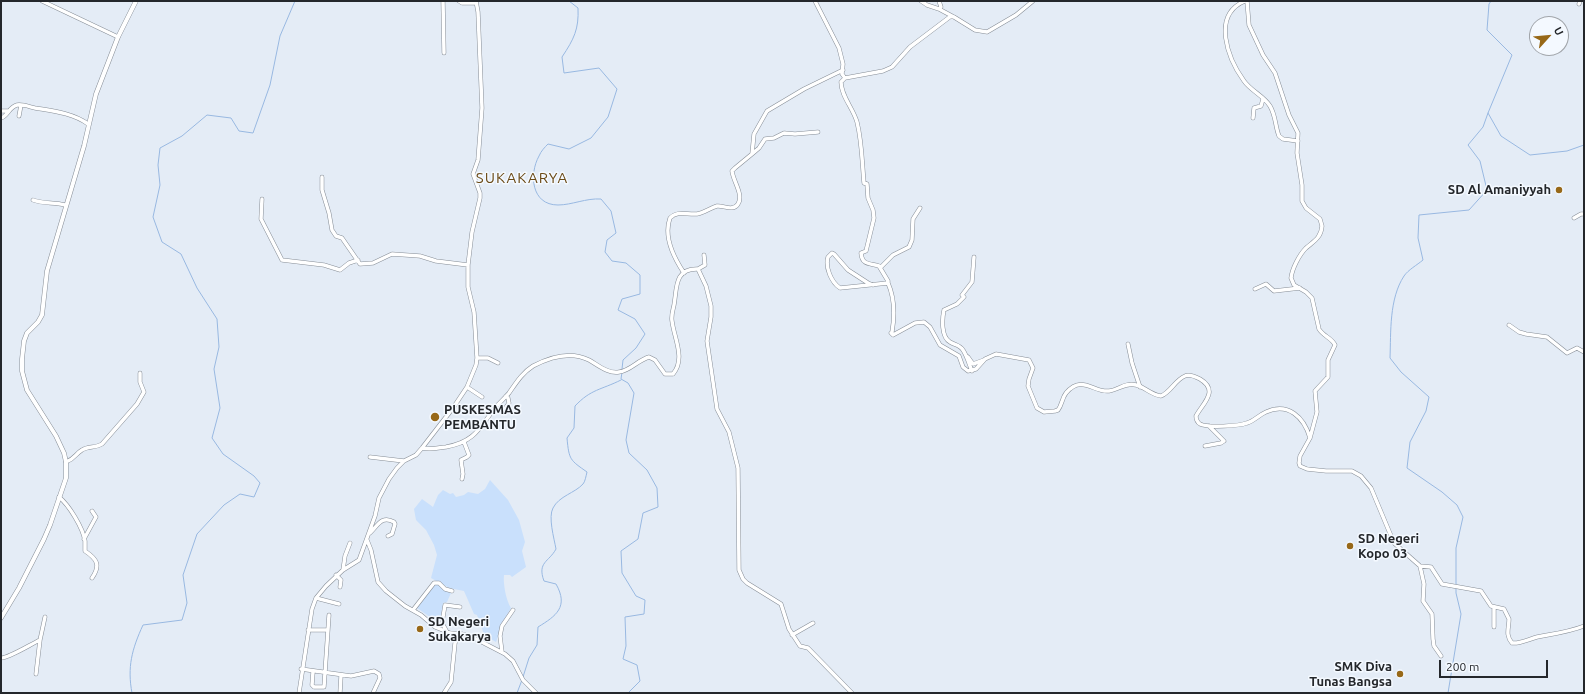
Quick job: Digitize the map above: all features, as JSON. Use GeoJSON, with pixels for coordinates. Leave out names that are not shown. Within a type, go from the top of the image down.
{"type":"FeatureCollection","features":[{"type":"Feature","properties":{"kind":"street"},"geometry":{"type":"LineString","coordinates":[[42,1],[118,37]]}},
{"type":"Feature","properties":{"kind":"street"},"geometry":{"type":"LineString","coordinates":[[1,618],[19,588],[50,525],[64,485],[66,462],[56,436],[27,390],[22,370],[23,348],[27,333],[38,322],[42,315],[47,271],[65,205],[84,146],[96,94],[118,37],[136,1]]}},
{"type":"Feature","properties":{"kind":"street"},"geometry":{"type":"LineString","coordinates":[[442,1],[444,53]]}},
{"type":"Feature","properties":{"kind":"street"},"geometry":{"type":"LineString","coordinates":[[299,693],[308,630],[312,609],[316,598],[336,575],[359,560],[382,493],[394,472],[404,462],[416,455],[453,408],[467,387],[476,365],[477,358],[474,312],[468,287],[468,265],[472,232],[480,198],[480,194],[472,174],[478,160],[482,108],[478,12],[476,2],[459,1]]}},
{"type":"Feature","properties":{"kind":"street"},"geometry":{"type":"LineString","coordinates":[[815,1],[839,48],[843,70],[842,74],[845,78]]}},
{"type":"Feature","properties":{"kind":"street"},"geometry":{"type":"LineString","coordinates":[[921,1],[927,5],[939,9],[975,30],[987,32],[1016,16],[1033,1]]}},
{"type":"Feature","properties":{"kind":"street"},"geometry":{"type":"LineString","coordinates":[[939,1],[941,7],[939,9]]}},
{"type":"Feature","properties":{"kind":"street"},"geometry":{"type":"LineString","coordinates":[[1298,141],[1283,139],[1279,136],[1273,111],[1268,103],[1244,81],[1229,52],[1226,42],[1226,25],[1230,13],[1235,5],[1246,1],[1249,25],[1263,54],[1275,73],[1289,115],[1298,134],[1298,141],[1297,153],[1302,185],[1302,201],[1306,208],[1320,219],[1322,226],[1320,236],[1302,253],[1292,275],[1292,281],[1312,298],[1319,329],[1333,341],[1335,345],[1328,360],[1328,377],[1315,391],[1316,412],[1310,438],[1300,456],[1300,466],[1307,469],[1326,471],[1350,470],[1361,476],[1370,488],[1394,543],[1420,566],[1424,584],[1423,601],[1432,614],[1431,630],[1433,642],[1441,656]]}},
{"type":"Feature","properties":{"kind":"street"},"geometry":{"type":"LineString","coordinates":[[952,16],[910,47],[892,67],[883,71],[845,78],[841,82],[841,87],[859,129],[864,183],[867,184],[868,198],[873,210],[874,218],[866,251],[861,254],[861,256],[862,260],[866,263],[881,267],[888,281],[894,304],[894,319],[891,333],[893,336],[915,323],[924,322],[930,327],[940,345],[957,354],[965,370],[972,371],[978,368],[984,359]]}},
{"type":"Feature","properties":{"kind":"street"},"geometry":{"type":"LineString","coordinates":[[752,154],[754,134],[767,111],[802,90],[843,70]]}},
{"type":"Feature","properties":{"kind":"street"},"geometry":{"type":"LineString","coordinates":[[1253,118],[1254,108],[1262,105],[1263,99]]}},
{"type":"Feature","properties":{"kind":"street"},"geometry":{"type":"LineString","coordinates":[[1,118],[6,116],[14,106],[21,105],[71,115],[88,124]]}},
{"type":"Feature","properties":{"kind":"street"},"geometry":{"type":"LineString","coordinates":[[19,116],[21,105]]}},
{"type":"Feature","properties":{"kind":"street"},"geometry":{"type":"LineString","coordinates":[[1,111],[9,111]]}},
{"type":"Feature","properties":{"kind":"street"},"geometry":{"type":"LineString","coordinates":[[684,273],[676,261],[670,244],[668,233],[670,218],[676,214],[697,214],[718,206],[730,208],[735,207],[738,203],[738,192],[732,171],[758,150],[765,139],[774,138],[782,133],[796,134],[818,132]]}},
{"type":"Feature","properties":{"kind":"street"},"geometry":{"type":"LineString","coordinates":[[322,177],[322,190],[329,213],[332,230],[336,236],[342,238],[361,264],[373,263],[392,254],[420,256],[436,261],[468,265]]}},
{"type":"Feature","properties":{"kind":"street"},"geometry":{"type":"LineString","coordinates":[[262,199],[261,219],[282,260],[324,265],[340,270],[349,263],[358,260]]}},
{"type":"Feature","properties":{"kind":"street"},"geometry":{"type":"LineString","coordinates":[[33,200],[40,203],[59,203],[65,205]]}},
{"type":"Feature","properties":{"kind":"street"},"geometry":{"type":"LineString","coordinates":[[881,267],[893,255],[909,247],[912,240],[913,219],[920,208]]}},
{"type":"Feature","properties":{"kind":"street"},"geometry":{"type":"LineString","coordinates":[[1574,218],[1584,214]]}},
{"type":"Feature","properties":{"kind":"street"},"geometry":{"type":"LineString","coordinates":[[874,285],[868,283],[848,270],[834,254],[828,257],[827,266],[836,285],[840,288],[874,285],[888,283]]}},
{"type":"Feature","properties":{"kind":"street"},"geometry":{"type":"LineString","coordinates":[[422,448],[430,450],[438,449],[464,442],[478,431],[493,410],[524,374],[533,367],[556,356],[574,356],[587,359],[605,370],[620,372],[649,357],[655,360],[663,373],[667,375],[674,374],[677,369],[679,359],[678,345],[672,319],[675,289],[680,276],[705,265],[704,255]]}},
{"type":"Feature","properties":{"kind":"street"},"geometry":{"type":"LineString","coordinates":[[974,257],[972,282],[962,295],[964,297],[943,312],[944,333],[946,338],[951,343],[958,345],[963,350],[972,364],[996,354],[1030,361],[1033,365],[1033,370],[1029,379],[1028,389],[1037,408],[1041,411],[1052,412],[1058,410],[1066,393],[1081,385],[1089,385],[1099,390],[1106,391],[1128,384],[1136,385],[1154,395],[1161,396],[1169,392],[1184,376],[1191,376],[1200,379],[1206,385],[1209,396],[1197,413],[1196,417],[1201,424],[1245,424],[1265,412],[1283,410],[1292,412],[1299,416],[1310,438]]}},
{"type":"Feature","properties":{"kind":"street"},"geometry":{"type":"LineString","coordinates":[[698,269],[702,275],[710,299],[711,317],[707,341],[717,409],[729,432],[738,468],[739,570],[743,579],[747,583],[781,604],[792,635],[800,646],[808,648],[852,693]]}},
{"type":"Feature","properties":{"kind":"street"},"geometry":{"type":"LineString","coordinates":[[1255,289],[1266,284],[1276,291],[1300,288]]}},
{"type":"Feature","properties":{"kind":"street"},"geometry":{"type":"LineString","coordinates":[[1509,324],[1519,332],[1547,337],[1567,353],[1577,348],[1584,352]]}},
{"type":"Feature","properties":{"kind":"street"},"geometry":{"type":"LineString","coordinates":[[1128,344],[1132,363],[1140,387]]}},
{"type":"Feature","properties":{"kind":"street"},"geometry":{"type":"LineString","coordinates":[[963,350],[972,371]]}},
{"type":"Feature","properties":{"kind":"street"},"geometry":{"type":"LineString","coordinates":[[477,358],[488,358],[498,363]]}},
{"type":"Feature","properties":{"kind":"street"},"geometry":{"type":"LineString","coordinates":[[66,462],[74,459],[83,450],[97,447],[102,444],[138,404],[144,394],[140,382],[140,373]]}},
{"type":"Feature","properties":{"kind":"street"},"geometry":{"type":"LineString","coordinates":[[467,387],[482,396]]}},
{"type":"Feature","properties":{"kind":"street"},"geometry":{"type":"LineString","coordinates":[[504,410],[509,403],[506,396]]}},
{"type":"Feature","properties":{"kind":"street"},"geometry":{"type":"LineString","coordinates":[[1206,446],[1224,441],[1209,425]]}},
{"type":"Feature","properties":{"kind":"street"},"geometry":{"type":"LineString","coordinates":[[462,479],[463,474],[461,460],[469,455],[464,442]]}},
{"type":"Feature","properties":{"kind":"street"},"geometry":{"type":"LineString","coordinates":[[370,456],[404,462]]}},
{"type":"Feature","properties":{"kind":"street"},"geometry":{"type":"LineString","coordinates":[[59,497],[66,504],[76,519],[84,539],[85,551],[93,556],[97,566],[96,573],[92,578]]}},
{"type":"Feature","properties":{"kind":"street"},"geometry":{"type":"LineString","coordinates":[[84,539],[96,517],[92,511]]}},
{"type":"Feature","properties":{"kind":"street"},"geometry":{"type":"LineString","coordinates":[[369,534],[383,520],[387,519],[395,524],[392,534],[388,536]]}},
{"type":"Feature","properties":{"kind":"street"},"geometry":{"type":"LineString","coordinates":[[367,540],[372,550],[379,585],[431,625],[448,632],[474,638],[502,652],[513,661],[523,680],[536,693]]}},
{"type":"Feature","properties":{"kind":"street"},"geometry":{"type":"LineString","coordinates":[[343,570],[345,556],[350,543]]}},
{"type":"Feature","properties":{"kind":"street"},"geometry":{"type":"LineString","coordinates":[[1420,566],[1430,566],[1441,584],[1482,592],[1490,606],[1504,609],[1510,620],[1507,628],[1509,639],[1513,643],[1574,630],[1584,626]]}},
{"type":"Feature","properties":{"kind":"street"},"geometry":{"type":"LineString","coordinates":[[336,575],[341,580],[340,587]]}},
{"type":"Feature","properties":{"kind":"street"},"geometry":{"type":"LineString","coordinates":[[413,610],[434,583],[439,583],[444,588],[452,591]]}},
{"type":"Feature","properties":{"kind":"street"},"geometry":{"type":"LineString","coordinates":[[316,598],[339,604]]}},
{"type":"Feature","properties":{"kind":"street"},"geometry":{"type":"LineString","coordinates":[[448,632],[442,620],[444,605],[460,607]]}},
{"type":"Feature","properties":{"kind":"street"},"geometry":{"type":"LineString","coordinates":[[1494,608],[1494,626]]}},
{"type":"Feature","properties":{"kind":"street"},"geometry":{"type":"LineString","coordinates":[[502,652],[500,636],[502,626],[513,610]]}},
{"type":"Feature","properties":{"kind":"street"},"geometry":{"type":"LineString","coordinates":[[312,672],[312,685],[314,687],[323,688],[325,685],[326,673],[327,630],[329,615]]}},
{"type":"Feature","properties":{"kind":"street"},"geometry":{"type":"LineString","coordinates":[[36,674],[44,617]]}},
{"type":"Feature","properties":{"kind":"street"},"geometry":{"type":"LineString","coordinates":[[792,635],[813,623]]}},
{"type":"Feature","properties":{"kind":"street"},"geometry":{"type":"LineString","coordinates":[[308,630],[327,630]]}},
{"type":"Feature","properties":{"kind":"street"},"geometry":{"type":"LineString","coordinates":[[444,693],[451,682],[455,643],[460,634]]}},
{"type":"Feature","properties":{"kind":"street"},"geometry":{"type":"LineString","coordinates":[[1,658],[7,657],[12,653],[40,640]]}},
{"type":"Feature","properties":{"kind":"street"},"geometry":{"type":"LineString","coordinates":[[302,669],[341,676],[351,676],[368,671],[377,672],[380,678],[374,693]]}},
{"type":"Feature","properties":{"kind":"street"},"geometry":{"type":"LineString","coordinates":[[340,693],[341,676]]}},
{"type":"Feature","properties":{"kind":"shaded area"},"geometry":{"type":"Polygon","coordinates":[[[490,480],[508,500],[519,520],[525,542],[522,551],[526,567],[512,577],[510,575],[504,575],[505,592],[511,608],[504,620],[496,642],[484,635],[477,615],[474,614],[464,591],[449,588],[431,578],[437,555],[434,545],[426,530],[416,520],[414,509],[422,499],[433,507],[438,495],[443,490],[450,494],[453,493],[456,497],[464,495],[468,492],[478,494],[485,489],[490,480]]]}},
{"type":"Feature","properties":{"kind":"shaded area"},"geometry":{"type":"Polygon","coordinates":[[[436,583],[451,593],[447,602],[443,603],[440,624],[417,608],[436,583]]]}},
{"type":"Feature","properties":{"kind":"waterway"},"geometry":{"type":"LineString","coordinates":[[132,693],[130,666],[133,650],[143,625],[182,620],[187,603],[183,575],[197,534],[224,505],[240,494],[254,497],[260,483],[254,476],[223,454],[212,438],[220,408],[214,369],[219,347],[217,319],[197,288],[181,254],[162,242],[153,217],[160,185],[158,165],[160,148],[182,136],[207,115],[231,118],[239,131],[253,133],[270,85],[280,36],[295,1]]}},
{"type":"Feature","properties":{"kind":"waterway"},"geometry":{"type":"LineString","coordinates":[[569,1],[578,8],[578,22],[570,45],[562,57],[564,73],[599,68],[617,89],[608,117],[591,138],[569,149],[548,144],[543,149],[536,163],[533,179],[537,194],[542,200],[549,204],[563,205],[601,199],[611,211],[616,233],[607,240],[605,252],[612,261],[626,263],[640,275],[640,294],[622,299],[618,310],[635,319],[645,334],[636,348],[623,360],[622,369]]}},
{"type":"Feature","properties":{"kind":"waterway"},"geometry":{"type":"LineString","coordinates":[[1491,1],[1489,4],[1487,30],[1512,55],[1488,113],[1501,136],[1530,155],[1567,151],[1584,145]]}},
{"type":"Feature","properties":{"kind":"waterway"},"geometry":{"type":"LineString","coordinates":[[1448,693],[1461,614],[1456,593],[1456,548],[1463,517],[1457,505],[1442,492],[1407,468],[1410,442],[1426,411],[1429,397],[1401,372],[1390,358],[1391,327],[1393,305],[1399,285],[1404,276],[1423,260],[1418,238],[1419,215],[1469,210],[1487,190],[1480,161],[1468,145],[1483,127],[1488,113]]}},
{"type":"Feature","properties":{"kind":"waterway"},"geometry":{"type":"LineString","coordinates":[[622,372],[621,379],[628,383],[634,393],[626,440],[629,453],[647,470],[657,488],[658,507],[643,513],[638,539],[621,551],[622,573],[636,596],[645,600],[644,614],[625,617],[626,646],[623,659],[637,665],[640,681],[628,693]]}},
{"type":"Feature","properties":{"kind":"waterway"},"geometry":{"type":"LineString","coordinates":[[523,677],[529,658],[537,645],[538,627],[555,615],[561,605],[560,592],[556,584],[544,581],[542,575],[543,566],[556,549],[551,517],[553,508],[559,500],[583,484],[587,472],[571,459],[569,451],[567,438],[574,428],[575,406],[591,393],[621,380]]}},
{"type":"Feature","properties":{"kind":"waterway"},"geometry":{"type":"LineString","coordinates":[[517,693],[522,680]]}},
{"type":"Feature","properties":{"kind":"place","name":"SD Al Amaniyyah"},"geometry":{"type":"Point","coordinates":[1559,190]}},
{"type":"Feature","properties":{"kind":"place","name":"PUSKESMAS PEMBANTU"},"geometry":{"type":"Point","coordinates":[435,417]}},
{"type":"Feature","properties":{"kind":"place","name":"SD Negeri Kopo 03"},"geometry":{"type":"Point","coordinates":[1350,546]}},
{"type":"Feature","properties":{"kind":"place","name":"SD Negeri Sukakarya"},"geometry":{"type":"Point","coordinates":[420,629]}},
{"type":"Feature","properties":{"kind":"place","name":"SMK Diva Tunas Bangsa"},"geometry":{"type":"Point","coordinates":[1400,674]}},
{"type":"Feature","properties":{"kind":"district","name":"SUKAKARYA"},"geometry":{"type":"Point","coordinates":[522,178]}}]}
